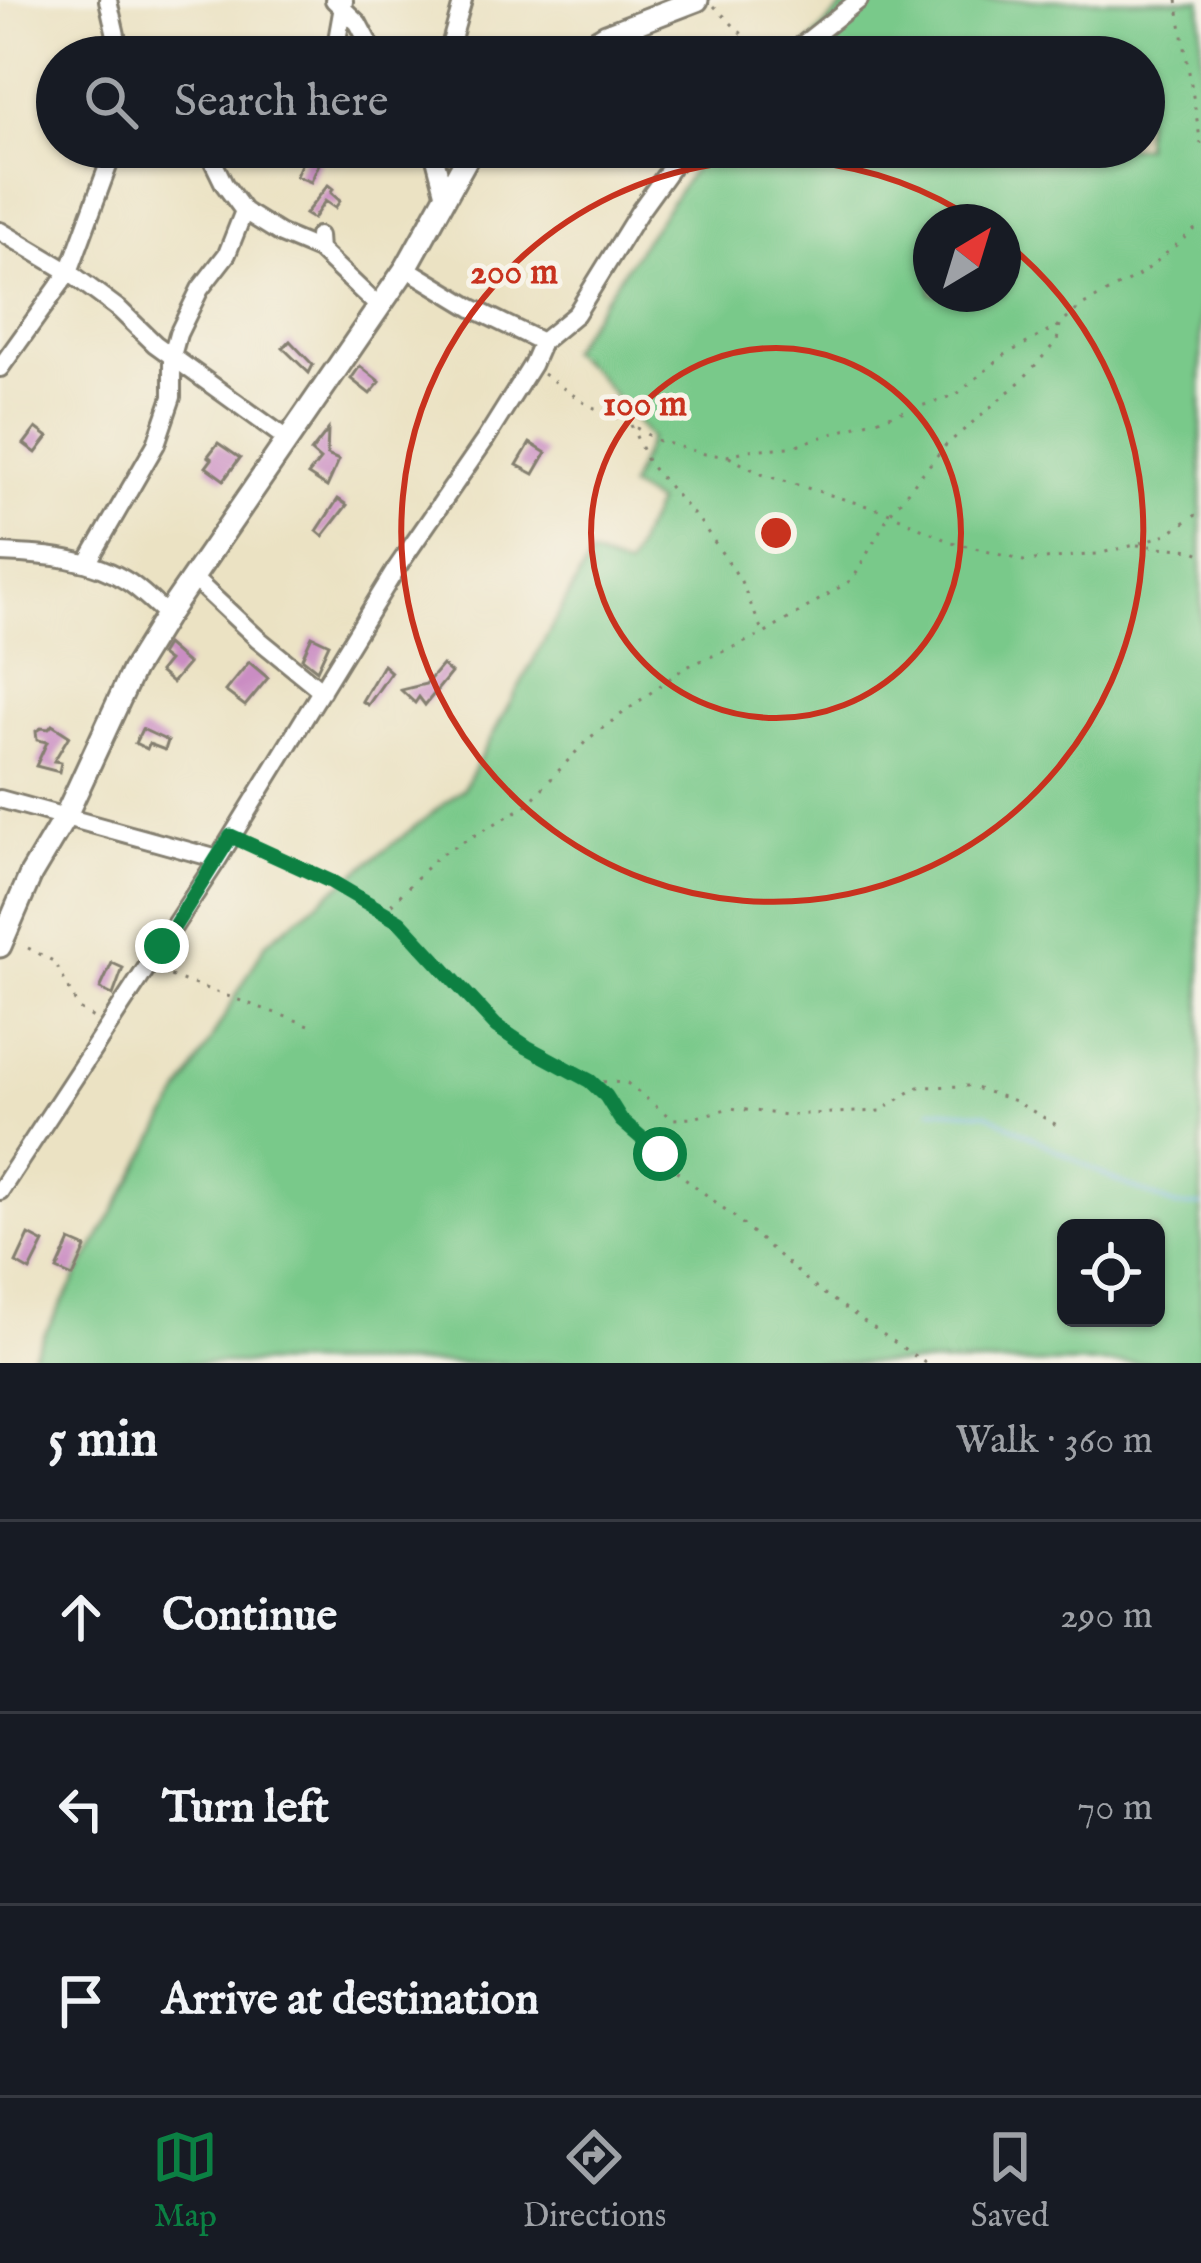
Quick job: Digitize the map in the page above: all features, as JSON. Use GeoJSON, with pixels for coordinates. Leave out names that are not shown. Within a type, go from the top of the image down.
{"type":"FeatureCollection","features":[{"type":"Feature","properties":{"kind":"main road"},"geometry":{"type":"LineString","coordinates":[[604,36],[698,0]]}},
{"type":"Feature","properties":{"kind":"main road"},"geometry":{"type":"LineString","coordinates":[[0,946],[134,670],[406,268],[455,168]]}},
{"type":"Feature","properties":{"kind":"street"},"geometry":{"type":"LineString","coordinates":[[108,0],[116,36]]}},
{"type":"Feature","properties":{"kind":"street"},"geometry":{"type":"LineString","coordinates":[[453,36],[463,0]]}},
{"type":"Feature","properties":{"kind":"street"},"geometry":{"type":"LineString","coordinates":[[814,36],[859,0]]}},
{"type":"Feature","properties":{"kind":"street"},"geometry":{"type":"LineString","coordinates":[[336,36],[340,3]]}},
{"type":"Feature","properties":{"kind":"street"},"geometry":{"type":"LineString","coordinates":[[340,3],[365,36]]}},
{"type":"Feature","properties":{"kind":"street"},"geometry":{"type":"LineString","coordinates":[[0,368],[69,272],[107,168]]}},
{"type":"Feature","properties":{"kind":"street"},"geometry":{"type":"LineString","coordinates":[[216,168],[244,211],[280,234],[318,243],[379,307]]}},
{"type":"Feature","properties":{"kind":"street"},"geometry":{"type":"LineString","coordinates":[[438,168],[445,196]]}},
{"type":"Feature","properties":{"kind":"street"},"geometry":{"type":"LineString","coordinates":[[0,1191],[218,859],[396,569],[532,365],[542,342],[576,314],[671,168]]}},
{"type":"Feature","properties":{"kind":"street"},"geometry":{"type":"LineString","coordinates":[[88,562],[156,444],[172,398],[172,356],[178,334],[200,289],[226,254],[244,211]]}},
{"type":"Feature","properties":{"kind":"street"},"geometry":{"type":"LineString","coordinates":[[0,231],[69,272],[120,310],[155,344],[288,440]]}},
{"type":"Feature","properties":{"kind":"street"},"geometry":{"type":"LineString","coordinates":[[406,268],[542,342]]}},
{"type":"Feature","properties":{"kind":"street"},"geometry":{"type":"LineString","coordinates":[[0,553],[88,562],[129,583],[167,615]]}},
{"type":"Feature","properties":{"kind":"street"},"geometry":{"type":"LineString","coordinates":[[193,578],[322,692]]}},
{"type":"Feature","properties":{"kind":"street"},"geometry":{"type":"LineString","coordinates":[[0,799],[218,859]]}},
{"type":"Feature","properties":{"kind":"path"},"geometry":{"type":"LineString","coordinates":[[709,0],[744,36]]}},
{"type":"Feature","properties":{"kind":"path"},"geometry":{"type":"LineString","coordinates":[[1177,0],[1201,144]]}},
{"type":"Feature","properties":{"kind":"path"},"geometry":{"type":"LineString","coordinates":[[532,365],[586,404],[656,440],[727,456],[790,447],[956,395],[1003,356],[1143,273],[1201,224]]}},
{"type":"Feature","properties":{"kind":"path"},"geometry":{"type":"LineString","coordinates":[[383,913],[438,856],[526,806],[588,739],[684,668],[764,634],[853,579],[890,513],[945,446],[1057,341],[1060,325]]}},
{"type":"Feature","properties":{"kind":"path"},"geometry":{"type":"LineString","coordinates":[[631,424],[648,463],[702,524],[740,579],[764,634]]}},
{"type":"Feature","properties":{"kind":"path"},"geometry":{"type":"LineString","coordinates":[[727,456],[761,474],[890,513],[948,541],[1024,561],[1135,545],[1166,534],[1201,512]]}},
{"type":"Feature","properties":{"kind":"path"},"geometry":{"type":"LineString","coordinates":[[1135,545],[1201,554]]}},
{"type":"Feature","properties":{"kind":"path"},"geometry":{"type":"LineString","coordinates":[[231,836],[332,882],[400,922],[496,1026],[590,1081],[621,1120],[711,1201],[817,1289],[925,1363]]}},
{"type":"Feature","properties":{"kind":"path"},"geometry":{"type":"LineString","coordinates":[[28,948],[55,962],[80,1009],[107,1027]]}},
{"type":"Feature","properties":{"kind":"path"},"geometry":{"type":"LineString","coordinates":[[147,968],[315,1027]]}},
{"type":"Feature","properties":{"kind":"path"},"geometry":{"type":"LineString","coordinates":[[590,1081],[627,1083],[672,1119],[730,1108],[786,1115],[881,1111],[916,1087],[969,1086],[1015,1101],[1060,1127]]}},
{"type":"Feature","properties":{"kind":"green space"},"geometry":{"type":"Polygon","coordinates":[[[849,0],[1201,0],[1201,1363],[28,1363],[266,943],[463,789],[591,555],[627,568],[656,503],[629,487],[650,438],[595,373],[568,351],[694,168],[1165,168],[1165,36],[816,36],[849,0]]]}},
{"type":"Feature","properties":{"kind":"building"},"geometry":{"type":"Polygon","coordinates":[[[299,168],[317,168],[311,182],[296,176],[299,168]]]}},
{"type":"Feature","properties":{"kind":"building"},"geometry":{"type":"Polygon","coordinates":[[[328,185],[340,201],[335,208],[325,201],[313,219],[305,214],[328,185]]]}},
{"type":"Feature","properties":{"kind":"building"},"geometry":{"type":"Polygon","coordinates":[[[290,341],[313,365],[309,373],[283,348],[290,341]]]}},
{"type":"Feature","properties":{"kind":"building"},"geometry":{"type":"Polygon","coordinates":[[[360,366],[380,382],[370,394],[351,379],[360,366]]]}},
{"type":"Feature","properties":{"kind":"building"},"geometry":{"type":"Polygon","coordinates":[[[36,428],[48,437],[36,453],[24,444],[36,428]]]}},
{"type":"Feature","properties":{"kind":"building"},"geometry":{"type":"Polygon","coordinates":[[[328,430],[327,455],[339,460],[327,487],[308,475],[320,460],[311,452],[328,430]]]}},
{"type":"Feature","properties":{"kind":"building"},"geometry":{"type":"Polygon","coordinates":[[[218,443],[240,458],[224,480],[206,467],[218,443]]]}},
{"type":"Feature","properties":{"kind":"building"},"geometry":{"type":"Polygon","coordinates":[[[530,443],[546,453],[534,474],[517,465],[530,443]]]}},
{"type":"Feature","properties":{"kind":"building"},"geometry":{"type":"Polygon","coordinates":[[[338,499],[347,505],[323,536],[317,531],[338,499]]]}},
{"type":"Feature","properties":{"kind":"building"},"geometry":{"type":"Polygon","coordinates":[[[312,636],[329,644],[317,670],[302,658],[312,636]]]}},
{"type":"Feature","properties":{"kind":"building"},"geometry":{"type":"Polygon","coordinates":[[[166,645],[188,664],[172,683],[159,672],[168,661],[160,655],[166,645]]]}},
{"type":"Feature","properties":{"kind":"building"},"geometry":{"type":"Polygon","coordinates":[[[249,662],[268,678],[245,706],[225,691],[249,662]]]}},
{"type":"Feature","properties":{"kind":"building"},"geometry":{"type":"Polygon","coordinates":[[[383,665],[391,672],[368,705],[362,701],[383,665]]]}},
{"type":"Feature","properties":{"kind":"building"},"geometry":{"type":"Polygon","coordinates":[[[442,665],[451,673],[425,705],[419,697],[415,703],[401,690],[426,684],[442,665]]]}},
{"type":"Feature","properties":{"kind":"building"},"geometry":{"type":"Polygon","coordinates":[[[52,725],[69,736],[54,761],[61,762],[59,772],[36,766],[47,742],[37,740],[36,731],[52,725]]]}},
{"type":"Feature","properties":{"kind":"building"},"geometry":{"type":"Polygon","coordinates":[[[142,729],[168,741],[165,750],[135,743],[142,729]]]}},
{"type":"Feature","properties":{"kind":"building"},"geometry":{"type":"Polygon","coordinates":[[[112,963],[123,968],[113,995],[100,989],[112,963]]]}},
{"type":"Feature","properties":{"kind":"building"},"geometry":{"type":"Polygon","coordinates":[[[29,1235],[44,1243],[30,1271],[16,1263],[29,1235]]]}},
{"type":"Feature","properties":{"kind":"building"},"geometry":{"type":"Polygon","coordinates":[[[70,1241],[86,1248],[73,1277],[57,1270],[70,1241]]]}},
{"type":"Feature","properties":{"kind":"waterway"},"geometry":{"type":"LineString","coordinates":[[931,1109],[986,1113],[1108,1177],[1176,1206],[1201,1206]]}},
{"type":"Feature","properties":{"kind":"route"},"geometry":{"type":"LineString","coordinates":[[162,946],[231,836],[332,882],[400,922],[496,1026],[590,1081],[621,1120],[660,1154]]}}]}
